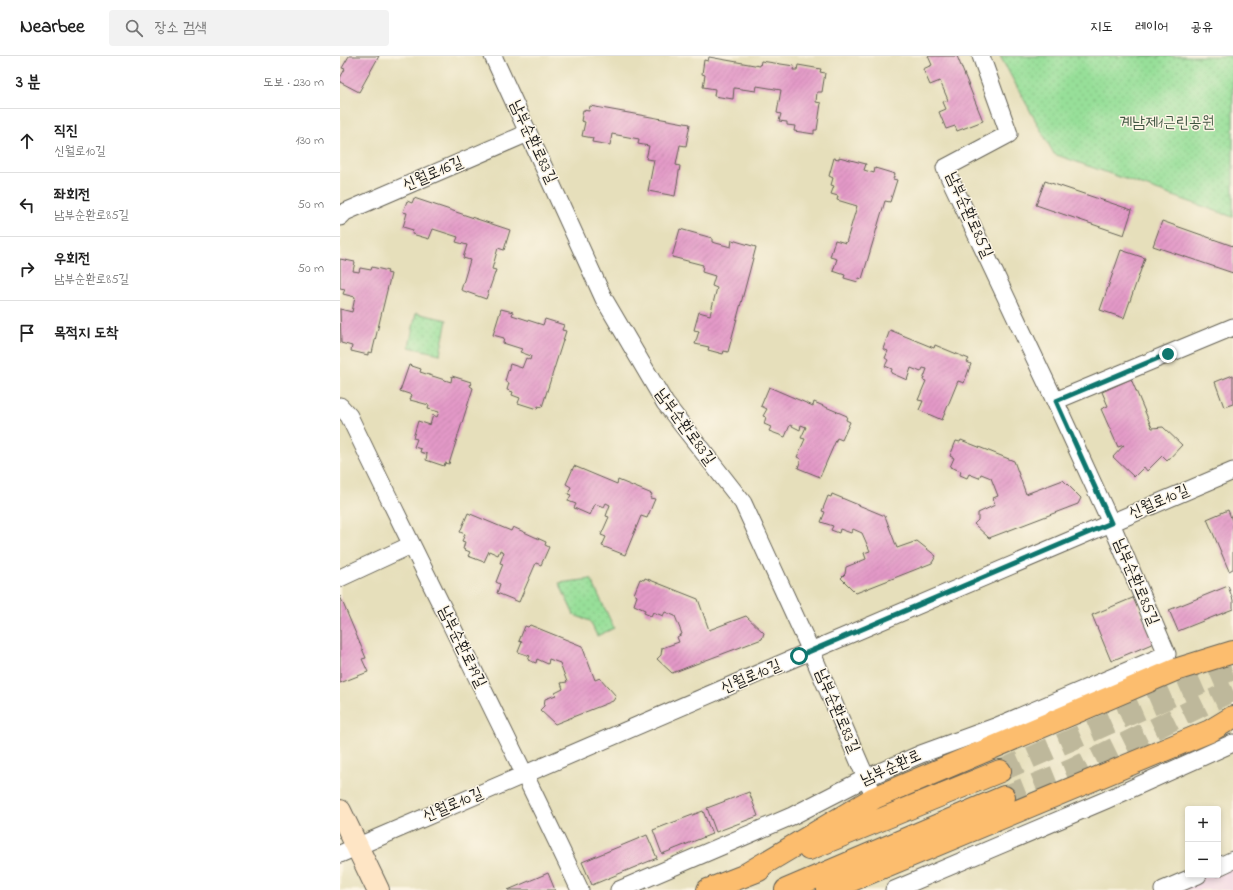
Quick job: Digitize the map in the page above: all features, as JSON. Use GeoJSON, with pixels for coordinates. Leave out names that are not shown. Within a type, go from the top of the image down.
{"type":"FeatureCollection","features":[{"type":"Feature","properties":{"kind":"main road","name":"남부순환로"},"geometry":{"type":"LineString","coordinates":[[745,875],[874,798],[997,736],[1175,670],[1233,652]]}},
{"type":"Feature","properties":{"kind":"main road"},"geometry":{"type":"LineString","coordinates":[[786,890],[833,869],[1210,731],[1233,717]]}},
{"type":"Feature","properties":{"kind":"main road","name":"남부순환로"},"geometry":{"type":"LineString","coordinates":[[708,890],[1000,771]]}},
{"type":"Feature","properties":{"kind":"main road"},"geometry":{"type":"LineString","coordinates":[[828,890],[1003,807]]}},
{"type":"Feature","properties":{"kind":"main road"},"geometry":{"type":"LineString","coordinates":[[340,811],[349,850],[378,890]]}},
{"type":"Feature","properties":{"kind":"street","name":"남부순환로83길"},"geometry":{"type":"LineString","coordinates":[[493,56],[604,299],[664,403],[742,503],[811,651],[874,798]]}},
{"type":"Feature","properties":{"kind":"street","name":"남부순환로85길"},"geometry":{"type":"LineString","coordinates":[[981,56],[1009,134],[945,168],[1056,401],[1111,523],[1167,654]]}},
{"type":"Feature","properties":{"kind":"street","name":"신월로16길"},"geometry":{"type":"LineString","coordinates":[[340,217],[345,212],[528,133]]}},
{"type":"Feature","properties":{"kind":"street"},"geometry":{"type":"LineString","coordinates":[[1056,401],[1233,327]]}},
{"type":"Feature","properties":{"kind":"street","name":"남부순환로79길"},"geometry":{"type":"LineString","coordinates":[[340,406],[349,416],[411,545],[525,774],[580,890]]}},
{"type":"Feature","properties":{"kind":"street","name":"신월로10길"},"geometry":{"type":"LineString","coordinates":[[349,850],[1233,471]]}},
{"type":"Feature","properties":{"kind":"street"},"geometry":{"type":"LineString","coordinates":[[340,578],[411,545]]}},
{"type":"Feature","properties":{"kind":"street","name":"남부순환로"},"geometry":{"type":"LineString","coordinates":[[619,890],[792,816],[866,778],[921,754],[997,736],[1167,654]]}},
{"type":"Feature","properties":{"kind":"street"},"geometry":{"type":"LineString","coordinates":[[894,890],[1181,767],[1233,742]]}},
{"type":"Feature","properties":{"kind":"street"},"geometry":{"type":"LineString","coordinates":[[1003,807],[1011,840]]}},
{"type":"Feature","properties":{"kind":"street"},"geometry":{"type":"LineString","coordinates":[[1221,866],[1233,860]]}},
{"type":"Feature","properties":{"kind":"street"},"geometry":{"type":"LineString","coordinates":[[1163,890],[1191,878]]}},
{"type":"Feature","properties":{"kind":"shaded area"},"geometry":{"type":"Polygon","coordinates":[[[1233,860],[1233,890],[1163,890],[1191,878],[1221,878],[1221,872],[1233,860]]]}},
{"type":"Feature","properties":{"kind":"green space","name":"계남제1근린공원"},"geometry":{"type":"Polygon","coordinates":[[[1000,56],[1233,56],[1233,217],[1054,154],[1000,56]]]}},
{"type":"Feature","properties":{"kind":"green space"},"geometry":{"type":"Polygon","coordinates":[[[416,313],[447,320],[440,354],[409,347],[416,313]]]}},
{"type":"Feature","properties":{"kind":"green space"},"geometry":{"type":"Polygon","coordinates":[[[591,579],[614,628],[597,636],[590,621],[574,615],[559,583],[591,579]]]}},
{"type":"Feature","properties":{"kind":"building"},"geometry":{"type":"Polygon","coordinates":[[[349,56],[379,56],[359,92],[340,82],[340,78],[345,69],[342,68],[349,56]]]}},
{"type":"Feature","properties":{"kind":"building"},"geometry":{"type":"Polygon","coordinates":[[[928,56],[957,56],[983,121],[957,131],[955,126],[946,129],[939,112],[946,109],[943,102],[948,100],[940,81],[930,85],[923,69],[932,65],[928,56]]]}},
{"type":"Feature","properties":{"kind":"building"},"geometry":{"type":"Polygon","coordinates":[[[709,57],[760,66],[761,61],[794,66],[793,70],[797,70],[798,65],[821,69],[820,72],[825,73],[822,92],[817,92],[816,102],[821,103],[817,130],[814,130],[814,134],[794,131],[795,126],[787,125],[787,122],[779,121],[781,114],[777,113],[781,90],[757,86],[756,91],[734,88],[733,99],[714,96],[715,89],[703,87],[705,75],[702,74],[704,60],[708,61],[709,57]]]}},
{"type":"Feature","properties":{"kind":"building"},"geometry":{"type":"Polygon","coordinates":[[[590,106],[690,124],[686,146],[680,145],[676,165],[680,166],[675,196],[648,191],[654,160],[646,159],[649,146],[638,144],[639,139],[612,134],[610,145],[592,142],[593,138],[582,136],[585,122],[581,121],[583,110],[589,111],[590,106]]]}},
{"type":"Feature","properties":{"kind":"building"},"geometry":{"type":"Polygon","coordinates":[[[839,157],[866,164],[864,170],[874,173],[875,168],[895,174],[893,179],[897,180],[890,202],[885,201],[862,279],[859,278],[858,282],[844,278],[845,275],[833,271],[837,259],[830,257],[835,240],[846,243],[857,206],[837,200],[838,196],[831,194],[834,186],[831,185],[833,178],[829,176],[834,158],[839,159],[839,157]]]}},
{"type":"Feature","properties":{"kind":"building"},"geometry":{"type":"Polygon","coordinates":[[[1045,181],[1132,210],[1124,235],[1036,205],[1045,181]]]}},
{"type":"Feature","properties":{"kind":"building"},"geometry":{"type":"Polygon","coordinates":[[[414,198],[510,230],[504,250],[498,248],[492,269],[496,270],[486,299],[461,290],[470,260],[463,258],[467,245],[456,242],[458,237],[433,229],[429,239],[412,234],[413,230],[403,227],[407,213],[403,212],[407,201],[412,203],[414,198]]]}},
{"type":"Feature","properties":{"kind":"building"},"geometry":{"type":"Polygon","coordinates":[[[1162,221],[1233,246],[1233,273],[1153,246],[1162,221]]]}},
{"type":"Feature","properties":{"kind":"building"},"geometry":{"type":"Polygon","coordinates":[[[680,229],[712,238],[712,242],[731,247],[732,240],[756,247],[728,352],[724,351],[723,354],[708,350],[709,347],[695,344],[699,331],[694,330],[699,312],[710,315],[717,288],[712,286],[715,276],[702,272],[703,265],[672,257],[680,229]]]}},
{"type":"Feature","properties":{"kind":"building"},"geometry":{"type":"Polygon","coordinates":[[[1121,250],[1145,258],[1124,318],[1100,310],[1121,250]]]}},
{"type":"Feature","properties":{"kind":"building"},"geometry":{"type":"Polygon","coordinates":[[[340,259],[355,262],[353,271],[359,272],[360,268],[371,270],[372,267],[388,271],[387,273],[391,274],[372,353],[368,352],[368,355],[351,351],[352,346],[341,343],[340,309],[352,312],[355,297],[343,294],[345,289],[340,288],[340,259]]]}},
{"type":"Feature","properties":{"kind":"building"},"geometry":{"type":"Polygon","coordinates":[[[501,309],[513,312],[512,315],[543,325],[545,319],[564,325],[562,330],[566,331],[542,407],[538,406],[537,409],[518,403],[520,398],[512,395],[513,392],[507,390],[509,383],[505,381],[510,364],[522,368],[526,358],[530,360],[531,356],[520,352],[522,349],[503,343],[504,338],[493,335],[501,309]]]}},
{"type":"Feature","properties":{"kind":"building"},"geometry":{"type":"Polygon","coordinates":[[[890,330],[934,348],[935,345],[969,359],[967,362],[971,364],[964,383],[958,381],[942,420],[919,410],[923,401],[918,400],[926,381],[923,380],[927,369],[923,368],[921,372],[911,368],[907,380],[891,373],[892,369],[885,366],[888,360],[885,358],[888,351],[883,349],[890,330]]]}},
{"type":"Feature","properties":{"kind":"building"},"geometry":{"type":"Polygon","coordinates":[[[409,365],[421,369],[420,372],[451,382],[452,376],[471,382],[470,386],[473,388],[449,464],[445,463],[444,466],[426,460],[427,454],[420,452],[421,449],[414,447],[417,439],[413,438],[418,421],[430,425],[433,415],[437,417],[439,412],[428,409],[429,405],[410,400],[412,395],[400,391],[409,365]]]}},
{"type":"Feature","properties":{"kind":"building"},"geometry":{"type":"Polygon","coordinates":[[[1233,375],[1233,404],[1224,407],[1215,382],[1233,375]]]}},
{"type":"Feature","properties":{"kind":"building"},"geometry":{"type":"Polygon","coordinates":[[[1131,379],[1152,428],[1163,427],[1182,445],[1167,461],[1162,456],[1147,471],[1144,467],[1134,477],[1113,457],[1124,445],[1118,447],[1101,409],[1108,406],[1102,392],[1131,379]]]}},
{"type":"Feature","properties":{"kind":"building"},"geometry":{"type":"Polygon","coordinates":[[[769,387],[813,406],[814,402],[847,416],[846,420],[850,422],[842,440],[837,438],[820,477],[798,468],[801,459],[797,457],[805,439],[801,438],[806,427],[801,425],[800,430],[790,425],[785,437],[769,431],[771,427],[764,424],[766,417],[763,416],[767,409],[761,406],[769,387]]]}},
{"type":"Feature","properties":{"kind":"building"},"geometry":{"type":"Polygon","coordinates":[[[961,440],[1014,461],[1026,494],[1063,480],[1081,498],[1078,504],[989,538],[974,524],[978,520],[978,513],[995,505],[993,498],[998,496],[991,478],[981,474],[979,478],[969,474],[967,478],[960,475],[961,471],[950,467],[954,458],[950,456],[956,441],[960,442],[961,440]]]}},
{"type":"Feature","properties":{"kind":"building"},"geometry":{"type":"Polygon","coordinates":[[[574,466],[617,484],[618,480],[652,494],[650,498],[655,499],[647,518],[641,516],[625,555],[602,546],[606,537],[601,535],[609,517],[606,516],[610,505],[606,503],[604,507],[595,504],[590,515],[574,508],[576,504],[568,501],[571,495],[568,494],[571,487],[566,484],[574,466]]]}},
{"type":"Feature","properties":{"kind":"building"},"geometry":{"type":"Polygon","coordinates":[[[832,494],[885,516],[897,548],[917,541],[936,556],[932,563],[856,593],[841,578],[845,574],[846,567],[866,559],[864,553],[870,551],[862,533],[853,529],[851,533],[840,529],[839,533],[831,530],[833,526],[821,522],[825,512],[822,511],[828,496],[831,497],[832,494]]]}},
{"type":"Feature","properties":{"kind":"building"},"geometry":{"type":"Polygon","coordinates":[[[1228,510],[1233,523],[1233,569],[1229,571],[1207,519],[1228,510]]]}},
{"type":"Feature","properties":{"kind":"building"},"geometry":{"type":"Polygon","coordinates":[[[468,513],[511,531],[513,527],[546,542],[545,545],[549,547],[541,565],[536,563],[519,602],[497,593],[500,584],[496,582],[503,564],[500,563],[504,552],[500,550],[498,555],[489,551],[484,562],[468,556],[470,552],[463,549],[465,542],[462,541],[465,534],[460,532],[468,513]]]}},
{"type":"Feature","properties":{"kind":"building"},"geometry":{"type":"Polygon","coordinates":[[[645,578],[698,599],[709,630],[746,616],[764,633],[762,639],[672,673],[657,659],[661,655],[662,648],[679,642],[677,637],[682,634],[675,616],[665,612],[663,616],[653,612],[651,616],[644,613],[645,610],[634,605],[637,596],[634,594],[640,579],[644,580],[645,578]]]}},
{"type":"Feature","properties":{"kind":"building"},"geometry":{"type":"Polygon","coordinates":[[[1228,586],[1233,600],[1233,609],[1178,631],[1169,610],[1228,586]]]}},
{"type":"Feature","properties":{"kind":"building"},"geometry":{"type":"Polygon","coordinates":[[[340,596],[366,658],[362,659],[368,672],[340,683],[340,596]]]}},
{"type":"Feature","properties":{"kind":"building"},"geometry":{"type":"Polygon","coordinates":[[[1135,597],[1154,643],[1111,661],[1092,615],[1135,597]]]}},
{"type":"Feature","properties":{"kind":"building"},"geometry":{"type":"Polygon","coordinates":[[[530,625],[582,646],[595,680],[600,678],[616,696],[613,701],[555,724],[540,710],[544,706],[545,699],[556,695],[555,693],[563,689],[561,683],[567,682],[560,663],[549,659],[548,664],[537,659],[536,663],[528,660],[530,656],[518,652],[522,642],[519,641],[525,626],[528,627],[530,625]]]}},
{"type":"Feature","properties":{"kind":"building"},"geometry":{"type":"Polygon","coordinates":[[[749,792],[758,816],[716,832],[707,808],[749,792]]]}},
{"type":"Feature","properties":{"kind":"building"},"geometry":{"type":"Polygon","coordinates":[[[703,811],[712,834],[662,854],[653,830],[703,811]]]}},
{"type":"Feature","properties":{"kind":"building"},"geometry":{"type":"Polygon","coordinates":[[[647,835],[657,858],[592,885],[582,862],[647,835]]]}},
{"type":"Feature","properties":{"kind":"building"},"geometry":{"type":"Polygon","coordinates":[[[548,873],[555,890],[508,890],[548,873]]]}},
{"type":"Feature","properties":{"kind":"tunnel"},"geometry":{"type":"LineString","coordinates":[[1000,771],[1233,669]]}},
{"type":"Feature","properties":{"kind":"tunnel"},"geometry":{"type":"LineString","coordinates":[[1004,797],[1071,770],[1233,690]]}},
{"type":"Feature","properties":{"kind":"route"},"geometry":{"type":"LineString","coordinates":[[799,656],[1111,523],[1056,401],[1168,354]]}}]}
